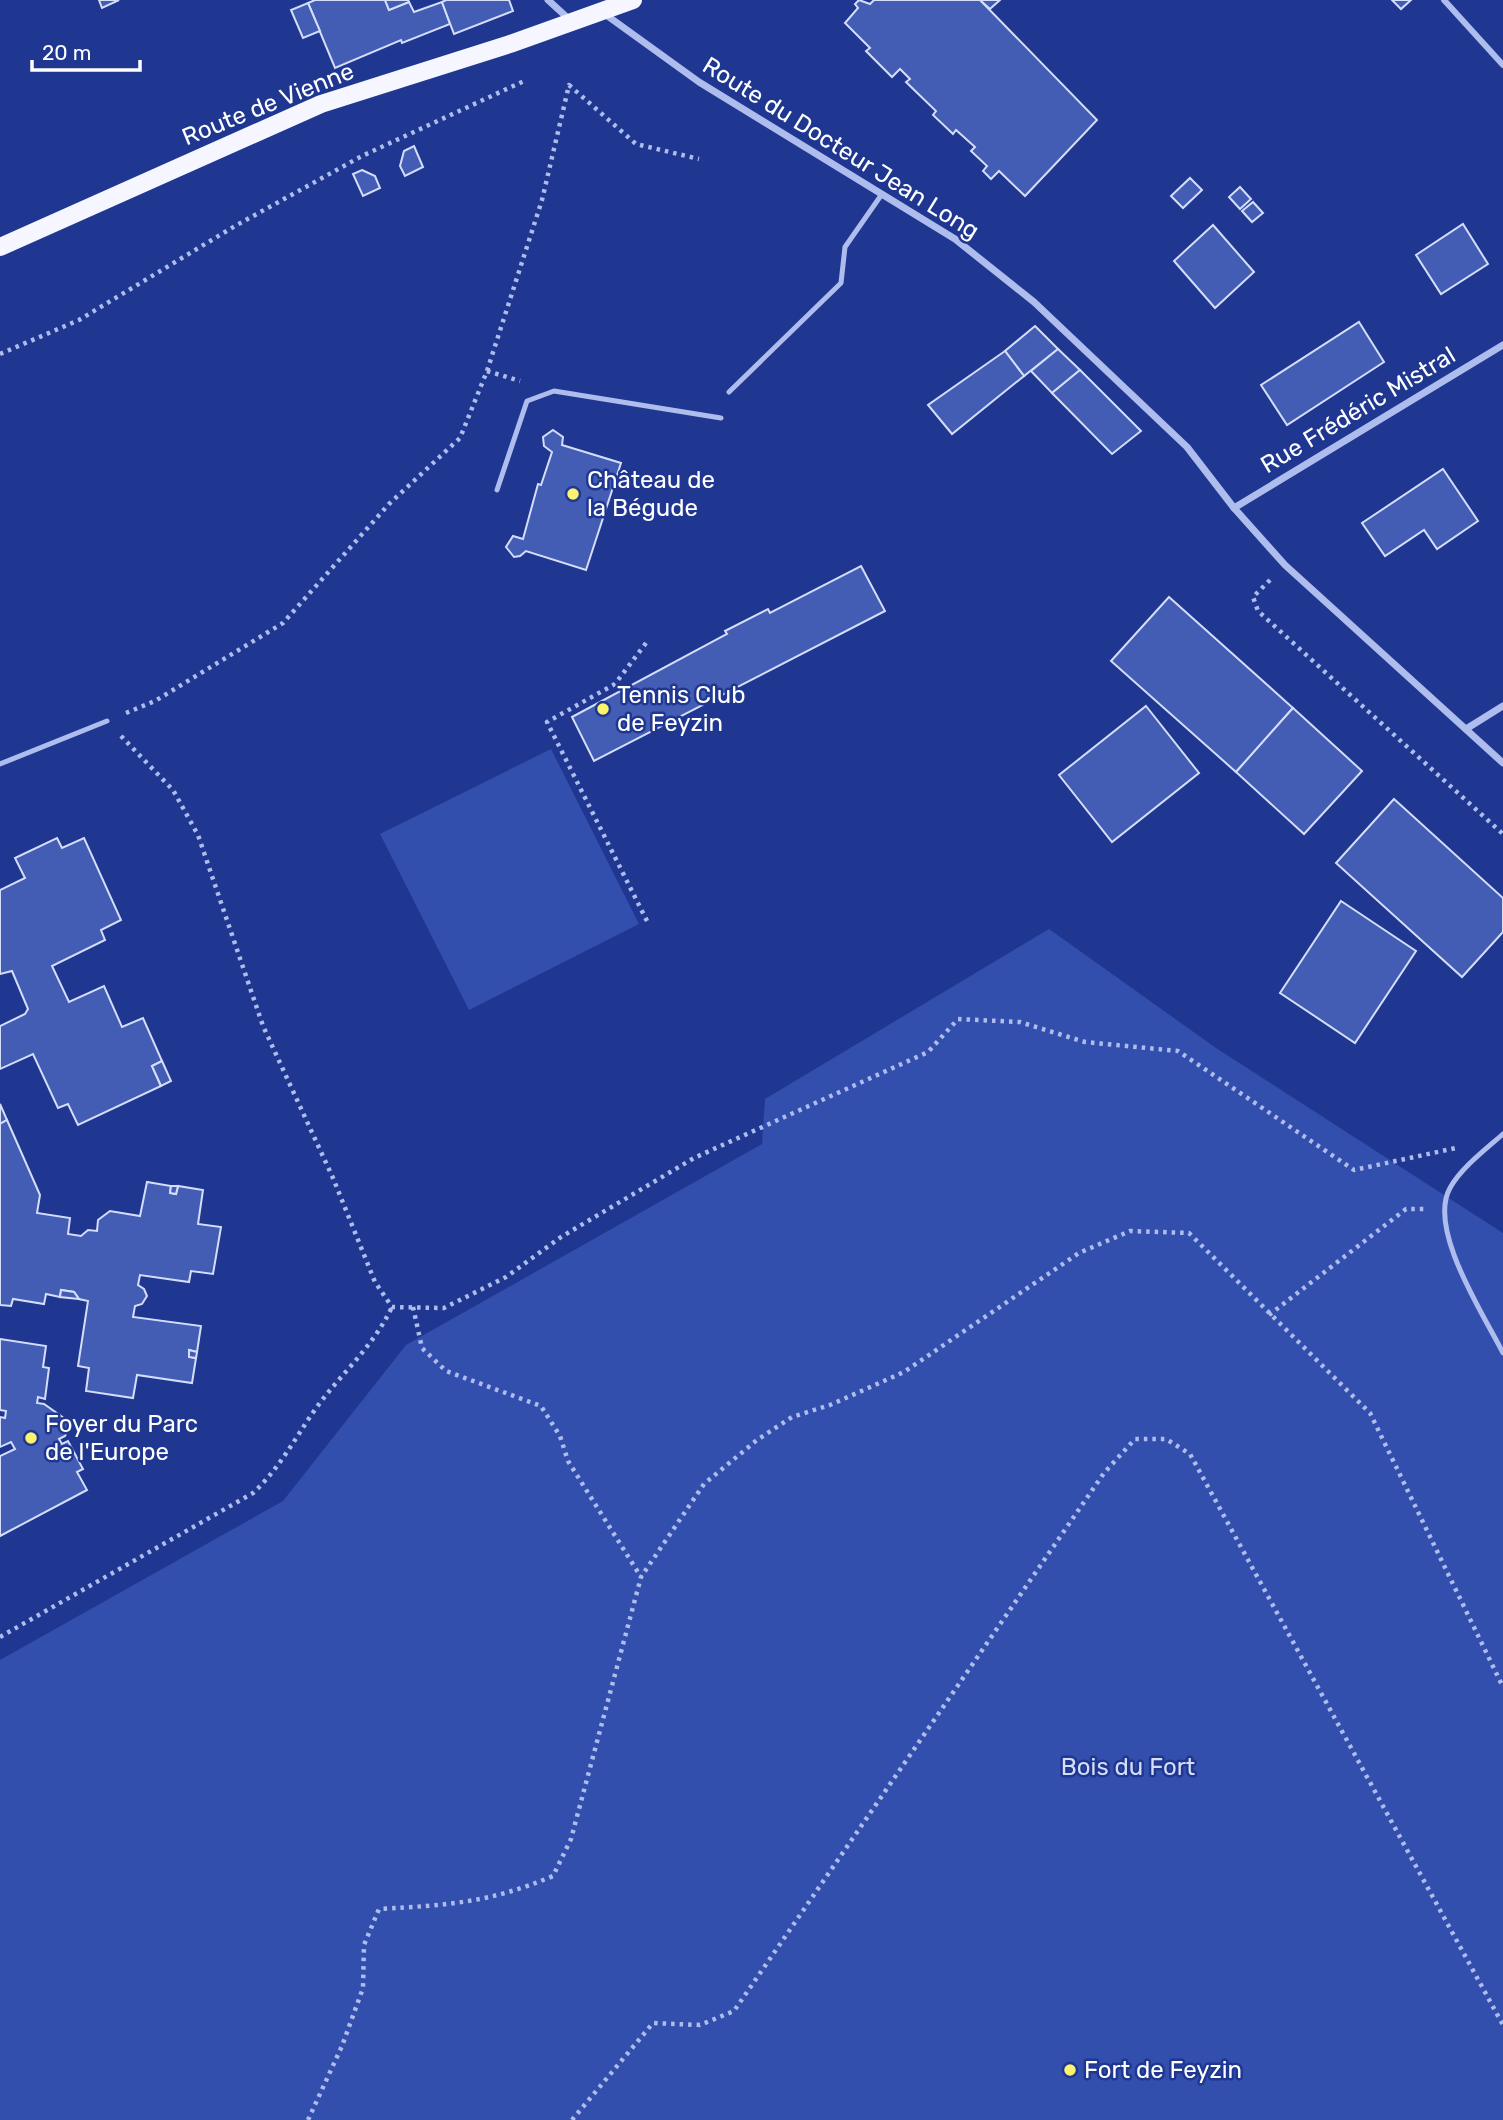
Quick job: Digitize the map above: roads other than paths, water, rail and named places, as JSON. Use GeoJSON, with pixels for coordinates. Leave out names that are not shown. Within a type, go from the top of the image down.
{"type":"FeatureCollection","features":[{"type":"Feature","properties":{"kind":"main road","name":"Route de Vienne"},"geometry":{"type":"LineString","coordinates":[[0,247],[321,104],[634,0]]}},
{"type":"Feature","properties":{"kind":"street"},"geometry":{"type":"LineString","coordinates":[[548,0],[572,21]]}},
{"type":"Feature","properties":{"kind":"street"},"geometry":{"type":"LineString","coordinates":[[1444,0],[1503,65]]}},
{"type":"Feature","properties":{"kind":"street","name":"Route du Docteur Jean Long"},"geometry":{"type":"LineString","coordinates":[[601,12],[699,82],[955,239],[1034,302],[1187,447],[1234,508],[1284,565],[1503,763]]}},
{"type":"Feature","properties":{"kind":"street","name":"Rue Frédéric Mistral"},"geometry":{"type":"LineString","coordinates":[[1234,508],[1503,345]]}},
{"type":"Feature","properties":{"kind":"street"},"geometry":{"type":"LineString","coordinates":[[1466,729],[1503,706]]}},
{"type":"Feature","properties":{"kind":"lane"},"geometry":{"type":"LineString","coordinates":[[729,392],[841,283],[845,247],[882,194]]}},
{"type":"Feature","properties":{"kind":"lane"},"geometry":{"type":"LineString","coordinates":[[497,490],[527,401],[554,391],[720,418]]}},
{"type":"Feature","properties":{"kind":"lane"},"geometry":{"type":"LineString","coordinates":[[0,764],[107,721]]}},
{"type":"Feature","properties":{"kind":"lane"},"geometry":{"type":"LineString","coordinates":[[1503,1134],[1480,1154],[1450,1188],[1443,1210],[1448,1240],[1503,1353]]}},
{"type":"Feature","properties":{"kind":"place","name":"Château de la Bégude"},"geometry":{"type":"Point","coordinates":[573,494]}},
{"type":"Feature","properties":{"kind":"place","name":"Tennis Club de Feyzin"},"geometry":{"type":"Point","coordinates":[603,709]}},
{"type":"Feature","properties":{"kind":"place","name":"Foyer du Parc de l'Europe"},"geometry":{"type":"Point","coordinates":[31,1438]}},
{"type":"Feature","properties":{"kind":"place","name":"Fort de Feyzin"},"geometry":{"type":"Point","coordinates":[1070,2070]}},
{"type":"Feature","properties":{"kind":"park label","name":"Bois du Fort"},"geometry":{"type":"Point","coordinates":[1128,1767]}}]}
